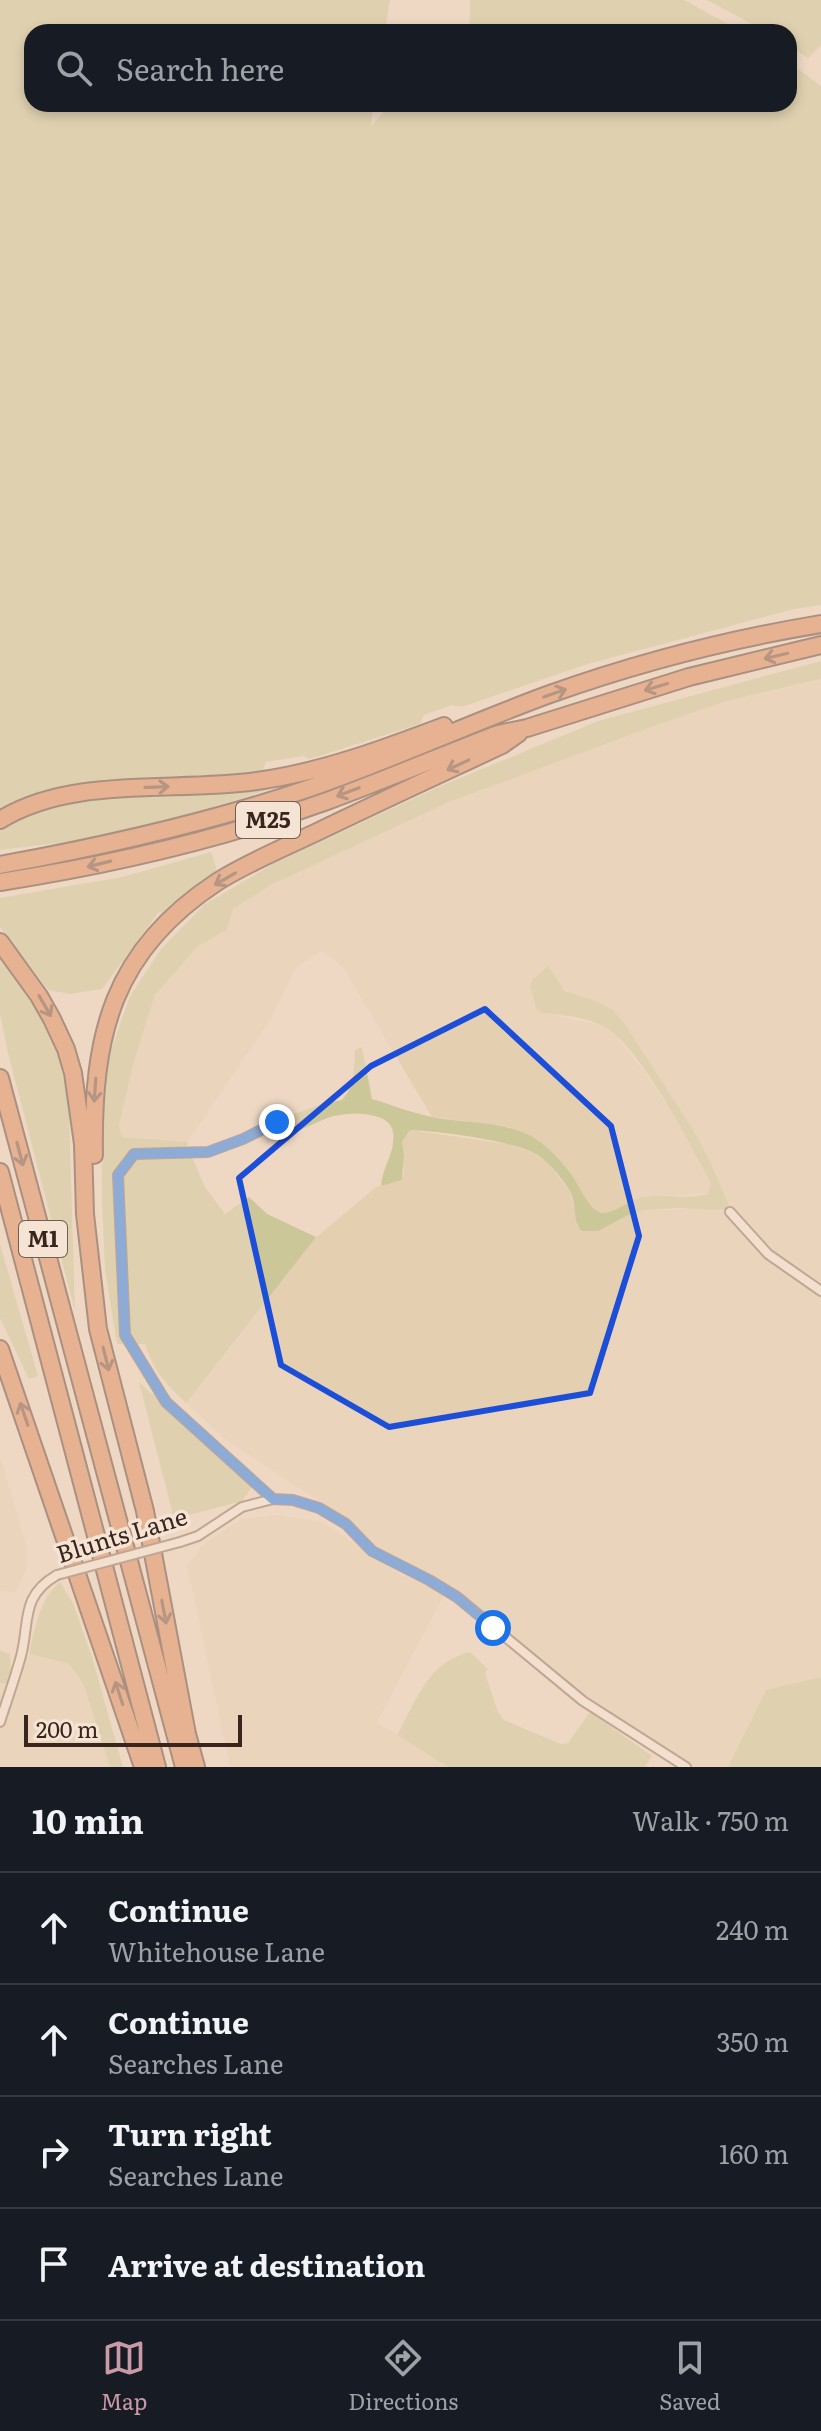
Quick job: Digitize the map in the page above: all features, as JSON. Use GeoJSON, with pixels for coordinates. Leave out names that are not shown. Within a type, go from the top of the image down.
{"type":"FeatureCollection","features":[{"type":"Feature","properties":{"kind":"highway","name":"M25"},"geometry":{"type":"LineString","coordinates":[[0,865],[145,836],[227,814],[368,767],[554,693],[691,653],[821,624]]}},
{"type":"Feature","properties":{"kind":"highway","name":"M25"},"geometry":{"type":"LineString","coordinates":[[0,882],[66,872],[242,829],[326,801],[498,734],[527,728],[689,677],[821,645]]}},
{"type":"Feature","properties":{"kind":"highway"},"geometry":{"type":"LineString","coordinates":[[0,820],[61,797],[112,788],[221,785],[287,777],[357,758],[453,723],[482,720]]}},
{"type":"Feature","properties":{"kind":"highway"},"geometry":{"type":"LineString","coordinates":[[92,1283],[93,1117],[99,1048],[123,980],[143,948],[166,922],[219,881],[502,745],[527,728]]}},
{"type":"Feature","properties":{"kind":"highway"},"geometry":{"type":"LineString","coordinates":[[0,942],[39,996],[70,1061],[83,1144],[85,1214],[98,1329],[145,1511],[196,1767]]}},
{"type":"Feature","properties":{"kind":"highway","name":"M1"},"geometry":{"type":"LineString","coordinates":[[0,1078],[184,1767]]}},
{"type":"Feature","properties":{"kind":"highway","name":"M1"},"geometry":{"type":"LineString","coordinates":[[0,1172],[157,1767]]}},
{"type":"Feature","properties":{"kind":"highway"},"geometry":{"type":"LineString","coordinates":[[0,1349],[143,1767]]}},
{"type":"Feature","properties":{"kind":"street"},"geometry":{"type":"LineString","coordinates":[[277,1122],[208,1152],[134,1154],[118,1175],[125,1335],[166,1402],[273,1499],[293,1500],[319,1508],[346,1524],[372,1551],[457,1597],[583,1701],[686,1767]]}},
{"type":"Feature","properties":{"kind":"street"},"geometry":{"type":"LineString","coordinates":[[730,1212],[768,1254],[821,1291]]}},
{"type":"Feature","properties":{"kind":"street","name":"Blunts Lane"},"geometry":{"type":"LineString","coordinates":[[0,1722],[21,1655],[26,1616],[33,1596],[46,1582],[57,1575],[198,1536],[242,1507],[273,1499]]}},
{"type":"Feature","properties":{"kind":"highlighted area"},"geometry":{"type":"Polygon","coordinates":[[[485,1009],[611,1126],[639,1236],[590,1393],[389,1427],[281,1365],[239,1178],[371,1066],[485,1009]]]}},
{"type":"Feature","properties":{"kind":"shaded area"},"geometry":{"type":"Polygon","coordinates":[[[0,0],[390,0],[386,24],[24,24],[24,112],[372,112],[371,126],[384,112],[797,112],[797,68],[821,86],[821,605],[794,609],[588,664],[462,707],[452,705],[424,715],[420,724],[310,759],[303,756],[266,762],[263,770],[234,777],[0,811],[0,0]]]}},
{"type":"Feature","properties":{"kind":"shaded area"},"geometry":{"type":"Polygon","coordinates":[[[470,0],[684,0],[728,24],[469,24],[470,0]]]}},
{"type":"Feature","properties":{"kind":"shaded area"},"geometry":{"type":"Polygon","coordinates":[[[707,0],[821,0],[821,45],[808,58],[797,51],[797,24],[752,24],[707,0]]]}},
{"type":"Feature","properties":{"kind":"shaded area"},"geometry":{"type":"Polygon","coordinates":[[[821,661],[821,679],[727,701],[449,802],[271,885],[233,909],[227,930],[198,946],[155,995],[134,1061],[119,1125],[122,1137],[188,1142],[185,1157],[192,1157],[205,1187],[225,1214],[249,1197],[267,1214],[316,1237],[186,1403],[161,1376],[145,1344],[117,1344],[105,1270],[102,1203],[101,1104],[111,1050],[130,996],[161,949],[205,904],[275,863],[436,788],[598,721],[821,661]]]}},
{"type":"Feature","properties":{"kind":"shaded area"},"geometry":{"type":"Polygon","coordinates":[[[821,680],[821,1285],[774,1254],[731,1210],[693,1130],[614,1012],[600,1003],[579,998],[560,986],[543,1013],[601,1025],[614,1033],[680,1124],[711,1183],[708,1194],[645,1196],[612,1212],[601,1213],[587,1202],[575,1180],[538,1140],[509,1127],[432,1117],[342,966],[322,951],[297,967],[273,1015],[188,1142],[122,1137],[119,1125],[134,1061],[155,995],[198,946],[227,930],[233,909],[271,885],[449,802],[727,701],[821,680]]]}},
{"type":"Feature","properties":{"kind":"shaded area"},"geometry":{"type":"Polygon","coordinates":[[[292,783],[186,815],[75,841],[0,850],[0,827],[45,807],[74,800],[292,783]]]}},
{"type":"Feature","properties":{"kind":"shaded area"},"geometry":{"type":"Polygon","coordinates":[[[211,852],[218,874],[166,914],[159,912],[102,989],[70,994],[48,990],[0,927],[0,898],[122,877],[211,852]]]}},
{"type":"Feature","properties":{"kind":"shaded area"},"geometry":{"type":"Polygon","coordinates":[[[0,954],[40,1009],[57,1045],[69,1109],[75,1311],[7,1049],[0,1013],[0,954]]]}},
{"type":"Feature","properties":{"kind":"shaded area"},"geometry":{"type":"Polygon","coordinates":[[[548,966],[565,991],[600,1003],[614,1011],[625,1024],[693,1130],[731,1210],[645,1210],[598,1231],[582,1231],[577,1223],[570,1191],[553,1169],[532,1152],[472,1137],[410,1130],[402,1142],[402,1180],[381,1186],[393,1139],[390,1125],[384,1119],[364,1114],[343,1114],[298,1131],[286,1117],[342,1100],[352,1083],[355,1050],[362,1047],[372,1099],[432,1117],[499,1126],[524,1133],[542,1143],[557,1158],[589,1203],[601,1213],[643,1197],[708,1194],[711,1183],[678,1122],[648,1074],[617,1036],[589,1020],[537,1010],[530,986],[533,979],[548,966]]]}},
{"type":"Feature","properties":{"kind":"shaded area"},"geometry":{"type":"Polygon","coordinates":[[[410,1130],[508,1144],[532,1152],[548,1163],[571,1193],[578,1227],[645,1210],[710,1208],[724,1211],[764,1256],[821,1295],[821,1677],[766,1690],[728,1767],[693,1767],[641,1735],[531,1655],[452,1586],[400,1565],[380,1552],[334,1511],[225,1439],[186,1403],[312,1241],[376,1187],[402,1180],[402,1142],[410,1130]]]}},
{"type":"Feature","properties":{"kind":"shaded area"},"geometry":{"type":"Polygon","coordinates":[[[0,1244],[38,1376],[29,1379],[0,1318],[0,1244]]]}},
{"type":"Feature","properties":{"kind":"shaded area"},"geometry":{"type":"Polygon","coordinates":[[[139,1382],[253,1486],[242,1501],[174,1519],[139,1382]]]}},
{"type":"Feature","properties":{"kind":"shaded area"},"geometry":{"type":"Polygon","coordinates":[[[0,1455],[25,1540],[27,1568],[15,1593],[0,1590],[0,1455]]]}},
{"type":"Feature","properties":{"kind":"shaded area"},"geometry":{"type":"Polygon","coordinates":[[[279,1515],[323,1522],[401,1575],[425,1583],[444,1596],[377,1722],[448,1767],[230,1767],[187,1565],[202,1546],[240,1519],[279,1515]]]}},
{"type":"Feature","properties":{"kind":"shaded area"},"geometry":{"type":"Polygon","coordinates":[[[60,1582],[73,1603],[92,1657],[123,1767],[110,1767],[83,1684],[69,1664],[29,1654],[43,1605],[60,1582]]]}},
{"type":"Feature","properties":{"kind":"shaded area"},"geometry":{"type":"Polygon","coordinates":[[[0,1650],[10,1654],[7,1685],[0,1683],[0,1650]]]}},
{"type":"Feature","properties":{"kind":"shaded area"},"geometry":{"type":"Polygon","coordinates":[[[470,1652],[488,1669],[485,1673],[498,1712],[504,1720],[561,1744],[568,1743],[590,1712],[652,1756],[645,1767],[448,1767],[397,1735],[433,1673],[455,1657],[470,1652]]]}},
{"type":"Feature","properties":{"kind":"shaded area"},"geometry":{"type":"Polygon","coordinates":[[[29,1654],[69,1664],[82,1684],[110,1767],[0,1767],[0,1683],[12,1689],[29,1654]]]}},
{"type":"Feature","properties":{"kind":"shaded area"},"geometry":{"type":"Polygon","coordinates":[[[821,1677],[821,1767],[728,1767],[766,1690],[821,1677]]]}},
{"type":"Feature","properties":{"kind":"route"},"geometry":{"type":"LineString","coordinates":[[277,1122],[208,1152],[134,1154],[118,1175],[125,1335],[166,1402],[273,1499],[293,1500],[319,1508],[346,1524],[372,1551],[457,1597],[493,1628]]}}]}
